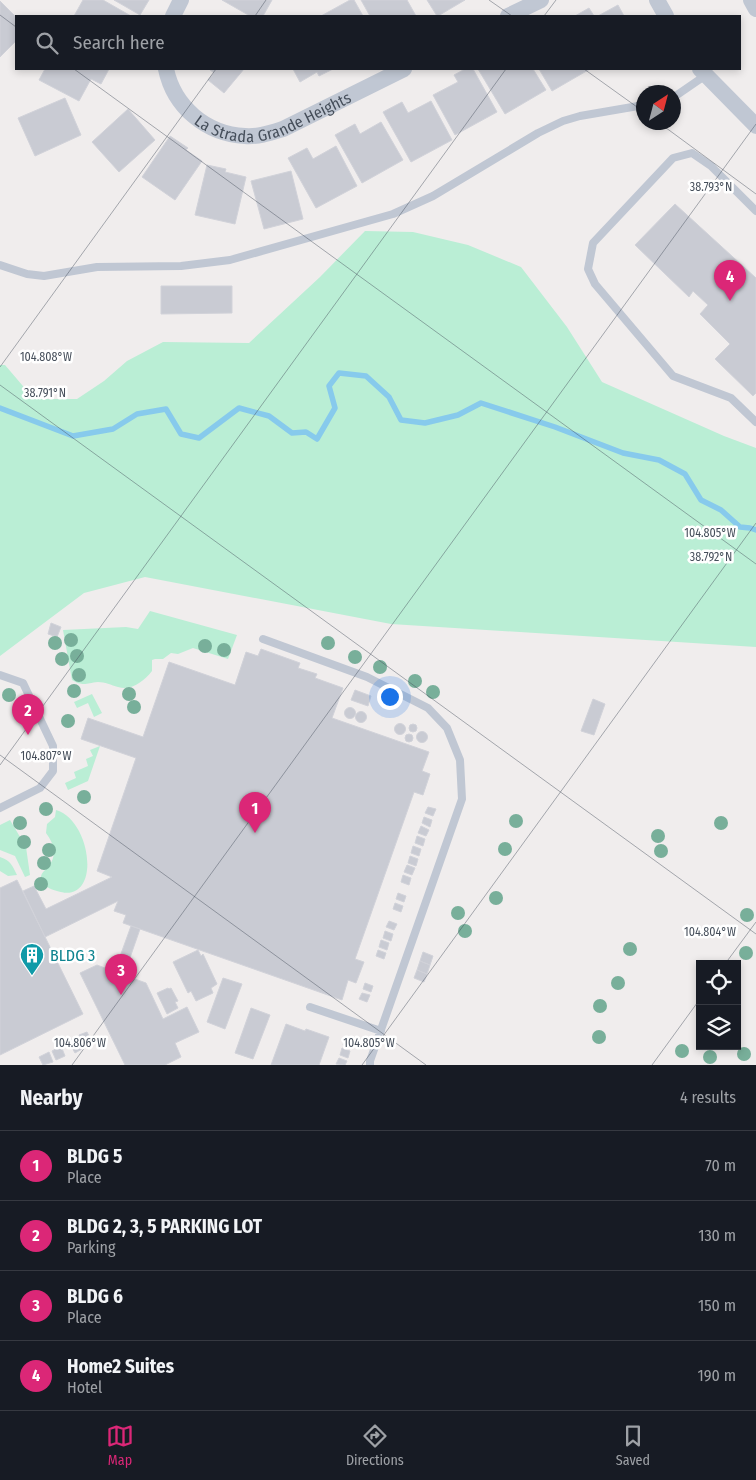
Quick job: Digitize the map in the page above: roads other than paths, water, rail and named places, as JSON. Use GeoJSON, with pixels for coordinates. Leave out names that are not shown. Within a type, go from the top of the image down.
{"type":"FeatureCollection","features":[{"type":"Feature","properties":{"kind":"street"},"geometry":{"type":"LineString","coordinates":[[173,15],[181,0]]}},
{"type":"Feature","properties":{"kind":"street"},"geometry":{"type":"LineString","coordinates":[[509,15],[522,4],[541,0]]}},
{"type":"Feature","properties":{"kind":"street"},"geometry":{"type":"LineString","coordinates":[[657,0],[665,15]]}},
{"type":"Feature","properties":{"kind":"street"},"geometry":{"type":"LineString","coordinates":[[751,0],[756,10]]}},
{"type":"Feature","properties":{"kind":"street","name":"La Strada Grande Heights"},"geometry":{"type":"LineString","coordinates":[[166,70],[169,82],[178,100],[191,115],[208,126],[226,133],[245,136],[262,135],[283,130],[402,70]]}},
{"type":"Feature","properties":{"kind":"street"},"geometry":{"type":"LineString","coordinates":[[703,72],[756,126]]}},
{"type":"Feature","properties":{"kind":"lane"},"geometry":{"type":"LineString","coordinates":[[681,91],[703,72]]}},
{"type":"Feature","properties":{"kind":"lane"},"geometry":{"type":"LineString","coordinates":[[0,265],[27,274],[44,276],[98,267],[181,266],[230,260],[393,214],[433,196],[538,133],[563,121],[580,116],[636,106]]}},
{"type":"Feature","properties":{"kind":"lane"},"geometry":{"type":"LineString","coordinates":[[756,211],[711,166],[692,153],[673,158],[593,243],[588,269],[595,284],[673,376],[731,398],[756,422]]}},
{"type":"Feature","properties":{"kind":"lane"},"geometry":{"type":"LineString","coordinates":[[263,639],[367,677],[428,708],[448,728],[460,760],[462,799],[370,1065]]}},
{"type":"Feature","properties":{"kind":"lane"},"geometry":{"type":"LineString","coordinates":[[0,675],[23,683],[53,746],[53,771],[40,788],[0,808]]}},
{"type":"Feature","properties":{"kind":"lane"},"geometry":{"type":"LineString","coordinates":[[310,1007],[381,1031]]}},
{"type":"Feature","properties":{"kind":"waterway"},"geometry":{"type":"LineString","coordinates":[[0,408],[73,436],[113,429],[137,414],[166,409],[181,434],[199,438],[239,408],[269,416],[292,433],[306,432],[317,439],[335,408],[329,386],[339,373],[366,376],[389,397],[401,420],[425,423],[458,415],[481,403],[555,427],[623,453],[659,460],[685,474],[701,500],[721,510],[740,527],[756,530]]}},
{"type":"Feature","properties":{"kind":"place","name":"Home2 Suites"},"geometry":{"type":"Point","coordinates":[730,301]}},
{"type":"Feature","properties":{"kind":"place","name":"BLDG 2, 3, 5 PARKING LOT"},"geometry":{"type":"Point","coordinates":[28,735]}},
{"type":"Feature","properties":{"kind":"place","name":"BLDG 5"},"geometry":{"type":"Point","coordinates":[255,833]}},
{"type":"Feature","properties":{"kind":"place","name":"BLDG 3"},"geometry":{"type":"Point","coordinates":[32,976]}},
{"type":"Feature","properties":{"kind":"place","name":"BLDG 6"},"geometry":{"type":"Point","coordinates":[121,995]}}]}
